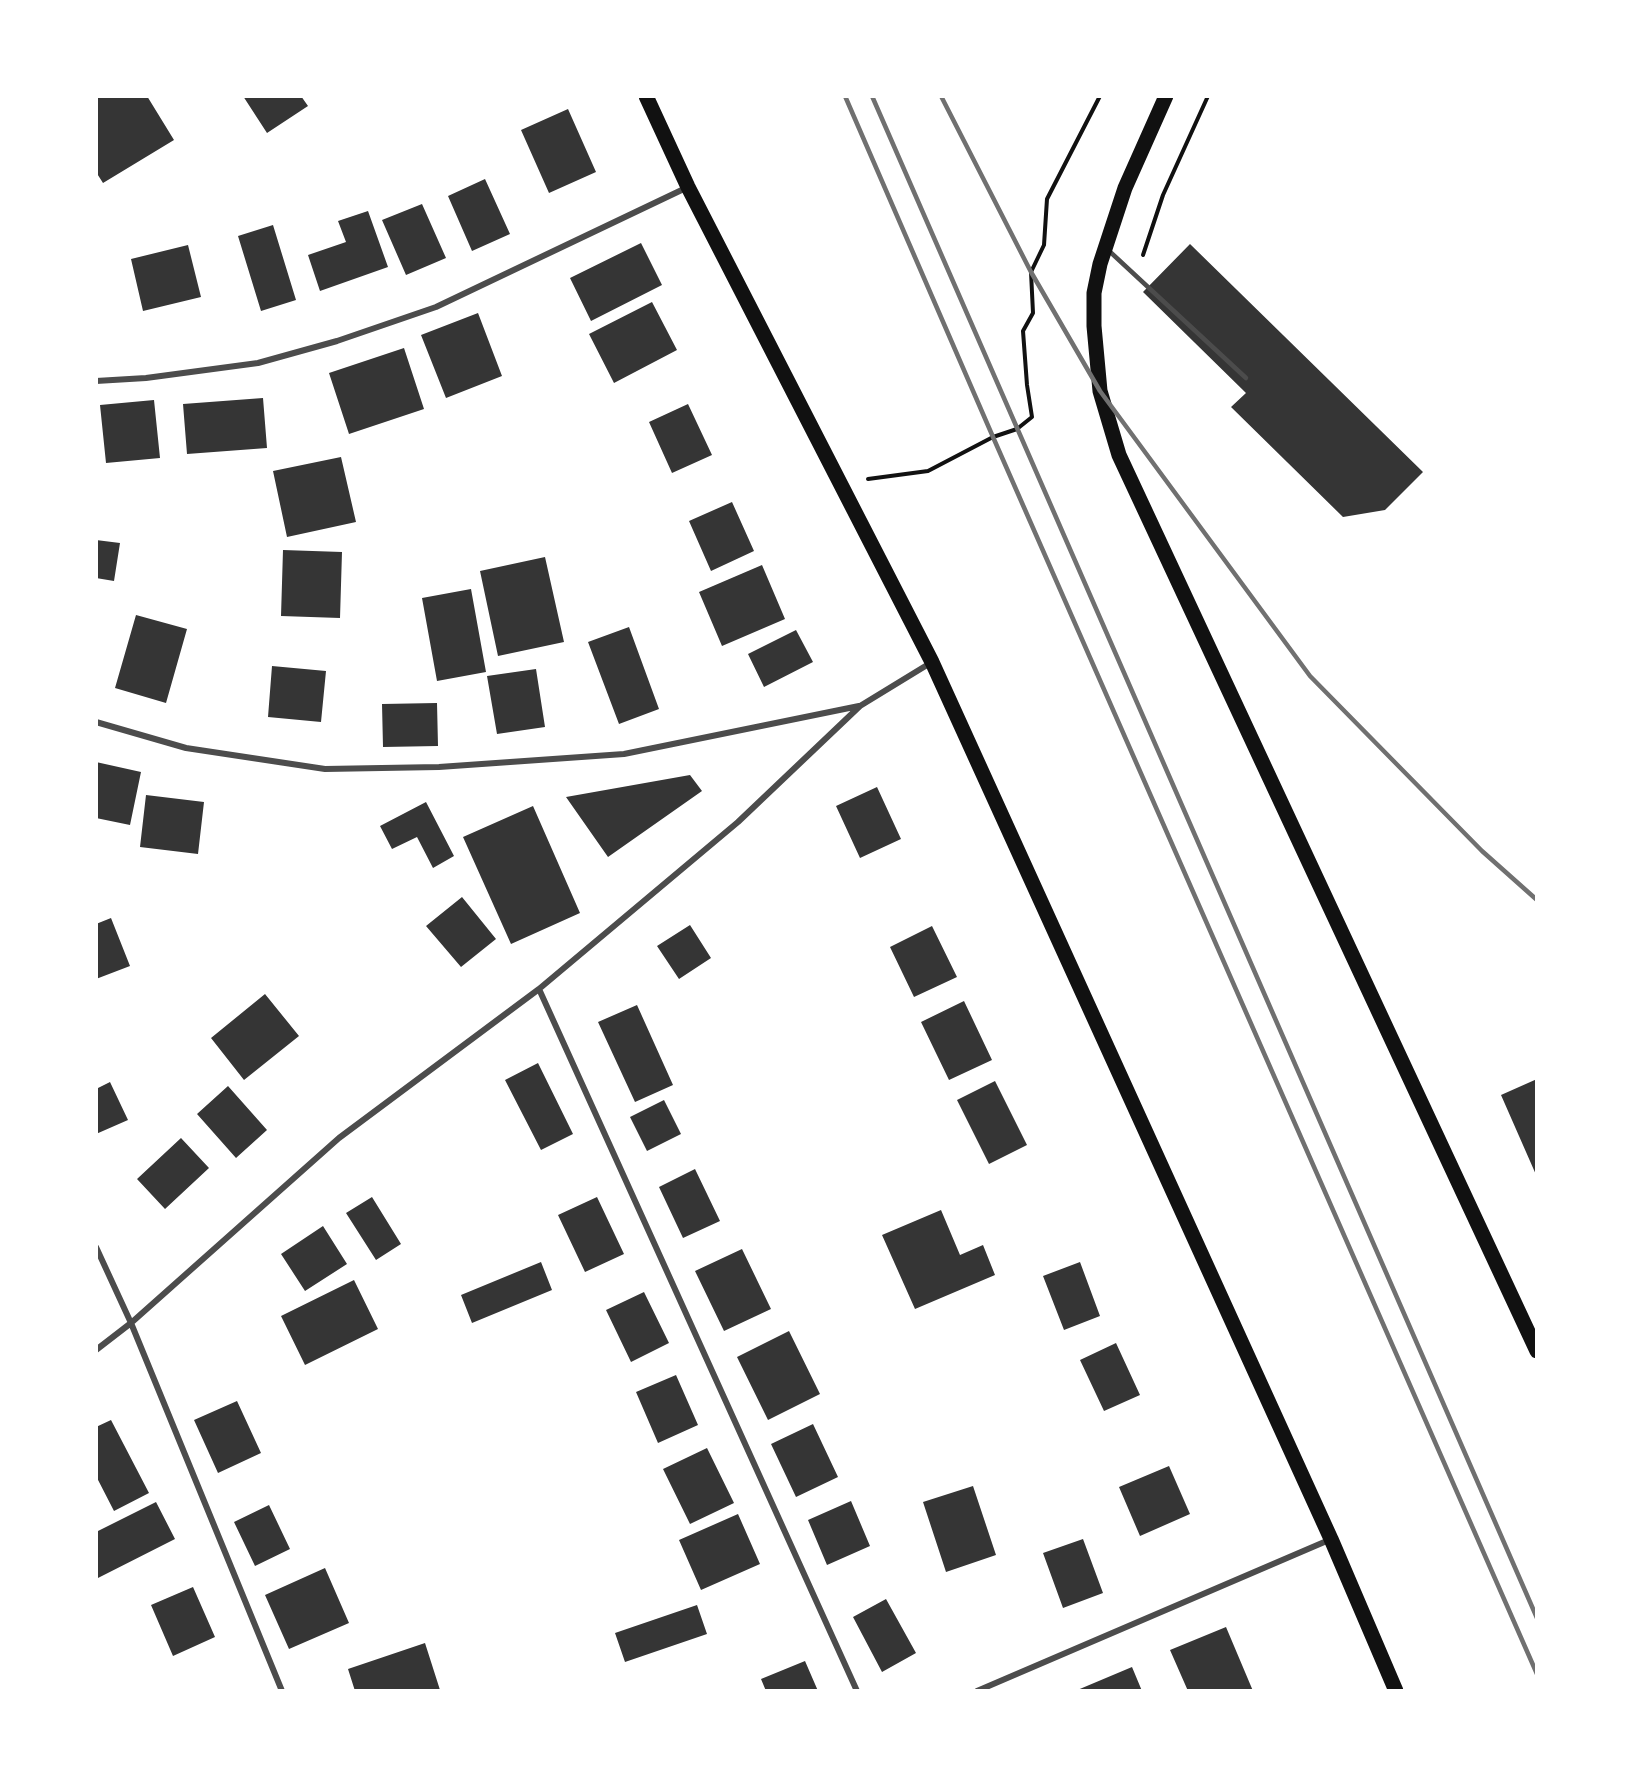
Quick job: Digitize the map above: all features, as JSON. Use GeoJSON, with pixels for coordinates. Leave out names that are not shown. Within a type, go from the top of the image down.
{"type":"FeatureCollection","features":[{"type":"Feature","properties":{"kind":"main road"},"geometry":{"type":"LineString","coordinates":[[646,96],[688,187],[932,662],[1331,1539],[1396,1691]]}},
{"type":"Feature","properties":{"kind":"main road"},"geometry":{"type":"LineString","coordinates":[[1166,96],[1125,188],[1105,247],[1094,293],[1094,326],[1101,391],[1119,454],[1537,1351]]}},
{"type":"Feature","properties":{"kind":"street"},"geometry":{"type":"LineString","coordinates":[[96,381],[146,378],[258,363],[337,341],[436,307],[688,187]]}},
{"type":"Feature","properties":{"kind":"street"},"geometry":{"type":"LineString","coordinates":[[96,1350],[131,1323],[339,1138],[539,989],[738,822],[860,706],[932,662]]}},
{"type":"Feature","properties":{"kind":"street"},"geometry":{"type":"LineString","coordinates":[[96,722],[186,748],[325,770],[439,767],[624,754],[860,706]]}},
{"type":"Feature","properties":{"kind":"street"},"geometry":{"type":"LineString","coordinates":[[539,989],[856,1691]]}},
{"type":"Feature","properties":{"kind":"street"},"geometry":{"type":"LineString","coordinates":[[96,1247],[131,1323],[282,1691]]}},
{"type":"Feature","properties":{"kind":"street"},"geometry":{"type":"LineString","coordinates":[[977,1691],[1331,1539]]}},
{"type":"Feature","properties":{"kind":"lane"},"geometry":{"type":"LineString","coordinates":[[1105,247],[1246,378]]}},
{"type":"Feature","properties":{"kind":"path"},"geometry":{"type":"LineString","coordinates":[[840,483],[928,471],[993,437],[1017,429],[1032,417],[1023,331],[1033,313],[1031,272],[1044,245],[1047,199],[1100,96]]}},
{"type":"Feature","properties":{"kind":"path"},"geometry":{"type":"LineString","coordinates":[[1136,276],[1163,195],[1208,96]]}},
{"type":"Feature","properties":{"kind":"building"},"geometry":{"type":"Polygon","coordinates":[[[96,96],[147,96],[174,140],[103,183],[96,172],[96,96]]]}},
{"type":"Feature","properties":{"kind":"building"},"geometry":{"type":"Polygon","coordinates":[[[243,96],[301,96],[308,106],[267,133],[243,96]]]}},
{"type":"Feature","properties":{"kind":"building"},"geometry":{"type":"Polygon","coordinates":[[[568,109],[596,172],[549,193],[521,130],[568,109]]]}},
{"type":"Feature","properties":{"kind":"building"},"geometry":{"type":"Polygon","coordinates":[[[485,179],[510,234],[472,251],[448,196],[485,179]]]}},
{"type":"Feature","properties":{"kind":"building"},"geometry":{"type":"Polygon","coordinates":[[[422,204],[446,258],[406,275],[382,220],[422,204]]]}},
{"type":"Feature","properties":{"kind":"building"},"geometry":{"type":"Polygon","coordinates":[[[368,211],[388,267],[320,291],[308,255],[346,242],[338,221],[368,211]]]}},
{"type":"Feature","properties":{"kind":"building"},"geometry":{"type":"Polygon","coordinates":[[[273,225],[296,300],[261,311],[238,236],[273,225]]]}},
{"type":"Feature","properties":{"kind":"building"},"geometry":{"type":"Polygon","coordinates":[[[641,243],[662,285],[591,321],[570,278],[641,243]]]}},
{"type":"Feature","properties":{"kind":"building"},"geometry":{"type":"Polygon","coordinates":[[[1190,244],[1423,472],[1385,510],[1343,517],[1231,407],[1246,393],[1143,292],[1190,244]]]}},
{"type":"Feature","properties":{"kind":"building"},"geometry":{"type":"Polygon","coordinates":[[[188,245],[201,297],[143,311],[131,259],[188,245]]]}},
{"type":"Feature","properties":{"kind":"building"},"geometry":{"type":"Polygon","coordinates":[[[652,302],[677,350],[614,383],[589,334],[652,302]]]}},
{"type":"Feature","properties":{"kind":"building"},"geometry":{"type":"Polygon","coordinates":[[[478,313],[502,376],[446,398],[421,335],[478,313]]]}},
{"type":"Feature","properties":{"kind":"building"},"geometry":{"type":"Polygon","coordinates":[[[404,348],[424,409],[349,434],[329,373],[404,348]]]}},
{"type":"Feature","properties":{"kind":"building"},"geometry":{"type":"Polygon","coordinates":[[[263,398],[267,448],[187,454],[183,404],[263,398]]]}},
{"type":"Feature","properties":{"kind":"building"},"geometry":{"type":"Polygon","coordinates":[[[154,400],[160,458],[106,463],[100,405],[154,400]]]}},
{"type":"Feature","properties":{"kind":"building"},"geometry":{"type":"Polygon","coordinates":[[[688,404],[712,455],[672,473],[649,422],[688,404]]]}},
{"type":"Feature","properties":{"kind":"building"},"geometry":{"type":"Polygon","coordinates":[[[341,457],[356,522],[287,537],[273,471],[341,457]]]}},
{"type":"Feature","properties":{"kind":"building"},"geometry":{"type":"Polygon","coordinates":[[[732,502],[754,551],[711,571],[689,521],[732,502]]]}},
{"type":"Feature","properties":{"kind":"building"},"geometry":{"type":"Polygon","coordinates":[[[96,540],[120,543],[114,581],[96,578],[96,540]]]}},
{"type":"Feature","properties":{"kind":"building"},"geometry":{"type":"Polygon","coordinates":[[[283,550],[342,552],[340,618],[281,616],[283,550]]]}},
{"type":"Feature","properties":{"kind":"building"},"geometry":{"type":"Polygon","coordinates":[[[545,557],[564,642],[498,656],[480,571],[545,557]]]}},
{"type":"Feature","properties":{"kind":"building"},"geometry":{"type":"Polygon","coordinates":[[[762,565],[785,619],[722,646],[699,592],[762,565]]]}},
{"type":"Feature","properties":{"kind":"building"},"geometry":{"type":"Polygon","coordinates":[[[471,589],[486,672],[437,681],[422,598],[471,589]]]}},
{"type":"Feature","properties":{"kind":"building"},"geometry":{"type":"Polygon","coordinates":[[[136,615],[187,629],[166,703],[115,688],[136,615]]]}},
{"type":"Feature","properties":{"kind":"building"},"geometry":{"type":"Polygon","coordinates":[[[629,627],[659,709],[619,724],[588,642],[629,627]]]}},
{"type":"Feature","properties":{"kind":"building"},"geometry":{"type":"Polygon","coordinates":[[[796,630],[813,662],[764,687],[748,654],[796,630]]]}},
{"type":"Feature","properties":{"kind":"building"},"geometry":{"type":"Polygon","coordinates":[[[272,666],[326,671],[321,722],[268,717],[272,666]]]}},
{"type":"Feature","properties":{"kind":"building"},"geometry":{"type":"Polygon","coordinates":[[[536,669],[545,727],[497,734],[487,676],[536,669]]]}},
{"type":"Feature","properties":{"kind":"building"},"geometry":{"type":"Polygon","coordinates":[[[437,703],[438,746],[383,747],[382,704],[437,703]]]}},
{"type":"Feature","properties":{"kind":"building"},"geometry":{"type":"Polygon","coordinates":[[[96,762],[141,772],[130,825],[96,818],[96,762]]]}},
{"type":"Feature","properties":{"kind":"building"},"geometry":{"type":"Polygon","coordinates":[[[690,775],[702,791],[608,857],[566,797],[690,775]]]}},
{"type":"Feature","properties":{"kind":"building"},"geometry":{"type":"Polygon","coordinates":[[[877,787],[901,839],[860,858],[836,806],[877,787]]]}},
{"type":"Feature","properties":{"kind":"building"},"geometry":{"type":"Polygon","coordinates":[[[146,795],[204,802],[198,854],[140,847],[146,795]]]}},
{"type":"Feature","properties":{"kind":"building"},"geometry":{"type":"Polygon","coordinates":[[[426,802],[454,856],[433,868],[417,837],[392,849],[380,826],[426,802]]]}},
{"type":"Feature","properties":{"kind":"building"},"geometry":{"type":"Polygon","coordinates":[[[533,806],[580,913],[511,944],[463,837],[533,806]]]}},
{"type":"Feature","properties":{"kind":"building"},"geometry":{"type":"Polygon","coordinates":[[[462,897],[496,939],[461,967],[426,926],[462,897]]]}},
{"type":"Feature","properties":{"kind":"building"},"geometry":{"type":"Polygon","coordinates":[[[111,918],[130,966],[96,979],[96,924],[111,918]]]}},
{"type":"Feature","properties":{"kind":"building"},"geometry":{"type":"Polygon","coordinates":[[[690,925],[711,958],[679,979],[657,946],[690,925]]]}},
{"type":"Feature","properties":{"kind":"building"},"geometry":{"type":"Polygon","coordinates":[[[932,926],[957,977],[914,997],[890,947],[932,926]]]}},
{"type":"Feature","properties":{"kind":"building"},"geometry":{"type":"Polygon","coordinates":[[[265,994],[299,1036],[244,1080],[211,1038],[265,994]]]}},
{"type":"Feature","properties":{"kind":"building"},"geometry":{"type":"Polygon","coordinates":[[[964,1001],[992,1060],[949,1080],[921,1022],[964,1001]]]}},
{"type":"Feature","properties":{"kind":"building"},"geometry":{"type":"Polygon","coordinates":[[[637,1005],[673,1085],[635,1102],[598,1022],[637,1005]]]}},
{"type":"Feature","properties":{"kind":"building"},"geometry":{"type":"Polygon","coordinates":[[[538,1063],[573,1134],[541,1150],[505,1080],[538,1063]]]}},
{"type":"Feature","properties":{"kind":"building"},"geometry":{"type":"Polygon","coordinates":[[[1537,1079],[1537,1177],[1501,1095],[1537,1079]]]}},
{"type":"Feature","properties":{"kind":"building"},"geometry":{"type":"Polygon","coordinates":[[[995,1081],[1027,1145],[989,1164],[957,1100],[995,1081]]]}},
{"type":"Feature","properties":{"kind":"building"},"geometry":{"type":"Polygon","coordinates":[[[110,1082],[128,1120],[96,1134],[96,1089],[110,1082]]]}},
{"type":"Feature","properties":{"kind":"building"},"geometry":{"type":"Polygon","coordinates":[[[228,1086],[267,1130],[236,1158],[197,1114],[228,1086]]]}},
{"type":"Feature","properties":{"kind":"building"},"geometry":{"type":"Polygon","coordinates":[[[664,1100],[681,1134],[647,1151],[630,1117],[664,1100]]]}},
{"type":"Feature","properties":{"kind":"building"},"geometry":{"type":"Polygon","coordinates":[[[181,1138],[209,1168],[165,1209],[137,1179],[181,1138]]]}},
{"type":"Feature","properties":{"kind":"building"},"geometry":{"type":"Polygon","coordinates":[[[695,1169],[720,1221],[683,1238],[659,1187],[695,1169]]]}},
{"type":"Feature","properties":{"kind":"building"},"geometry":{"type":"Polygon","coordinates":[[[372,1197],[401,1244],[376,1260],[346,1213],[372,1197]]]}},
{"type":"Feature","properties":{"kind":"building"},"geometry":{"type":"Polygon","coordinates":[[[597,1197],[624,1254],[585,1272],[558,1215],[597,1197]]]}},
{"type":"Feature","properties":{"kind":"building"},"geometry":{"type":"Polygon","coordinates":[[[941,1210],[960,1255],[983,1245],[995,1275],[915,1309],[882,1235],[941,1210]]]}},
{"type":"Feature","properties":{"kind":"building"},"geometry":{"type":"Polygon","coordinates":[[[323,1226],[347,1264],[305,1291],[281,1254],[323,1226]]]}},
{"type":"Feature","properties":{"kind":"building"},"geometry":{"type":"Polygon","coordinates":[[[742,1249],[771,1309],[724,1331],[695,1271],[742,1249]]]}},
{"type":"Feature","properties":{"kind":"building"},"geometry":{"type":"Polygon","coordinates":[[[541,1262],[552,1290],[472,1323],[461,1295],[541,1262]]]}},
{"type":"Feature","properties":{"kind":"building"},"geometry":{"type":"Polygon","coordinates":[[[1080,1262],[1100,1316],[1064,1330],[1043,1276],[1080,1262]]]}},
{"type":"Feature","properties":{"kind":"building"},"geometry":{"type":"Polygon","coordinates":[[[354,1280],[378,1329],[305,1365],[281,1316],[354,1280]]]}},
{"type":"Feature","properties":{"kind":"building"},"geometry":{"type":"Polygon","coordinates":[[[644,1292],[669,1343],[631,1362],[606,1310],[644,1292]]]}},
{"type":"Feature","properties":{"kind":"building"},"geometry":{"type":"Polygon","coordinates":[[[789,1331],[820,1394],[768,1420],[737,1357],[789,1331]]]}},
{"type":"Feature","properties":{"kind":"building"},"geometry":{"type":"Polygon","coordinates":[[[1116,1343],[1140,1395],[1104,1411],[1080,1360],[1116,1343]]]}},
{"type":"Feature","properties":{"kind":"building"},"geometry":{"type":"Polygon","coordinates":[[[676,1375],[698,1425],[658,1443],[636,1392],[676,1375]]]}},
{"type":"Feature","properties":{"kind":"building"},"geometry":{"type":"Polygon","coordinates":[[[237,1401],[261,1453],[218,1473],[194,1420],[237,1401]]]}},
{"type":"Feature","properties":{"kind":"building"},"geometry":{"type":"Polygon","coordinates":[[[111,1420],[149,1493],[114,1511],[96,1476],[96,1427],[111,1420]]]}},
{"type":"Feature","properties":{"kind":"building"},"geometry":{"type":"Polygon","coordinates":[[[813,1424],[838,1477],[796,1497],[771,1444],[813,1424]]]}},
{"type":"Feature","properties":{"kind":"building"},"geometry":{"type":"Polygon","coordinates":[[[707,1448],[734,1503],[690,1524],[663,1469],[707,1448]]]}},
{"type":"Feature","properties":{"kind":"building"},"geometry":{"type":"Polygon","coordinates":[[[1169,1466],[1190,1514],[1140,1536],[1119,1487],[1169,1466]]]}},
{"type":"Feature","properties":{"kind":"building"},"geometry":{"type":"Polygon","coordinates":[[[973,1486],[996,1555],[946,1572],[923,1502],[973,1486]]]}},
{"type":"Feature","properties":{"kind":"building"},"geometry":{"type":"Polygon","coordinates":[[[851,1501],[870,1546],[827,1565],[808,1520],[851,1501]]]}},
{"type":"Feature","properties":{"kind":"building"},"geometry":{"type":"Polygon","coordinates":[[[156,1502],[175,1539],[96,1579],[96,1532],[156,1502]]]}},
{"type":"Feature","properties":{"kind":"building"},"geometry":{"type":"Polygon","coordinates":[[[269,1505],[290,1549],[255,1566],[234,1522],[269,1505]]]}},
{"type":"Feature","properties":{"kind":"building"},"geometry":{"type":"Polygon","coordinates":[[[738,1514],[760,1564],[701,1590],[679,1540],[738,1514]]]}},
{"type":"Feature","properties":{"kind":"building"},"geometry":{"type":"Polygon","coordinates":[[[1083,1539],[1103,1593],[1063,1608],[1043,1553],[1083,1539]]]}},
{"type":"Feature","properties":{"kind":"building"},"geometry":{"type":"Polygon","coordinates":[[[325,1568],[349,1623],[289,1649],[265,1595],[325,1568]]]}},
{"type":"Feature","properties":{"kind":"building"},"geometry":{"type":"Polygon","coordinates":[[[193,1587],[215,1637],[173,1656],[151,1605],[193,1587]]]}},
{"type":"Feature","properties":{"kind":"building"},"geometry":{"type":"Polygon","coordinates":[[[886,1599],[916,1653],[882,1672],[853,1617],[886,1599]]]}},
{"type":"Feature","properties":{"kind":"building"},"geometry":{"type":"Polygon","coordinates":[[[697,1605],[707,1634],[625,1662],[615,1633],[697,1605]]]}},
{"type":"Feature","properties":{"kind":"building"},"geometry":{"type":"Polygon","coordinates":[[[1226,1627],[1253,1691],[1188,1691],[1170,1650],[1226,1627]]]}},
{"type":"Feature","properties":{"kind":"building"},"geometry":{"type":"Polygon","coordinates":[[[425,1643],[440,1690],[355,1691],[348,1669],[425,1643]]]}},
{"type":"Feature","properties":{"kind":"building"},"geometry":{"type":"Polygon","coordinates":[[[805,1661],[818,1691],[766,1691],[761,1679],[805,1661]]]}},
{"type":"Feature","properties":{"kind":"building"},"geometry":{"type":"Polygon","coordinates":[[[1132,1667],[1142,1691],[1075,1691],[1132,1667]]]}},
{"type":"Feature","properties":{"kind":"railway"},"geometry":{"type":"LineString","coordinates":[[845,96],[1537,1674]]}},
{"type":"Feature","properties":{"kind":"railway"},"geometry":{"type":"LineString","coordinates":[[872,96],[1537,1618]]}},
{"type":"Feature","properties":{"kind":"railway"},"geometry":{"type":"LineString","coordinates":[[941,96],[1031,272],[1100,391],[1310,676],[1482,851],[1537,900]]}}]}
